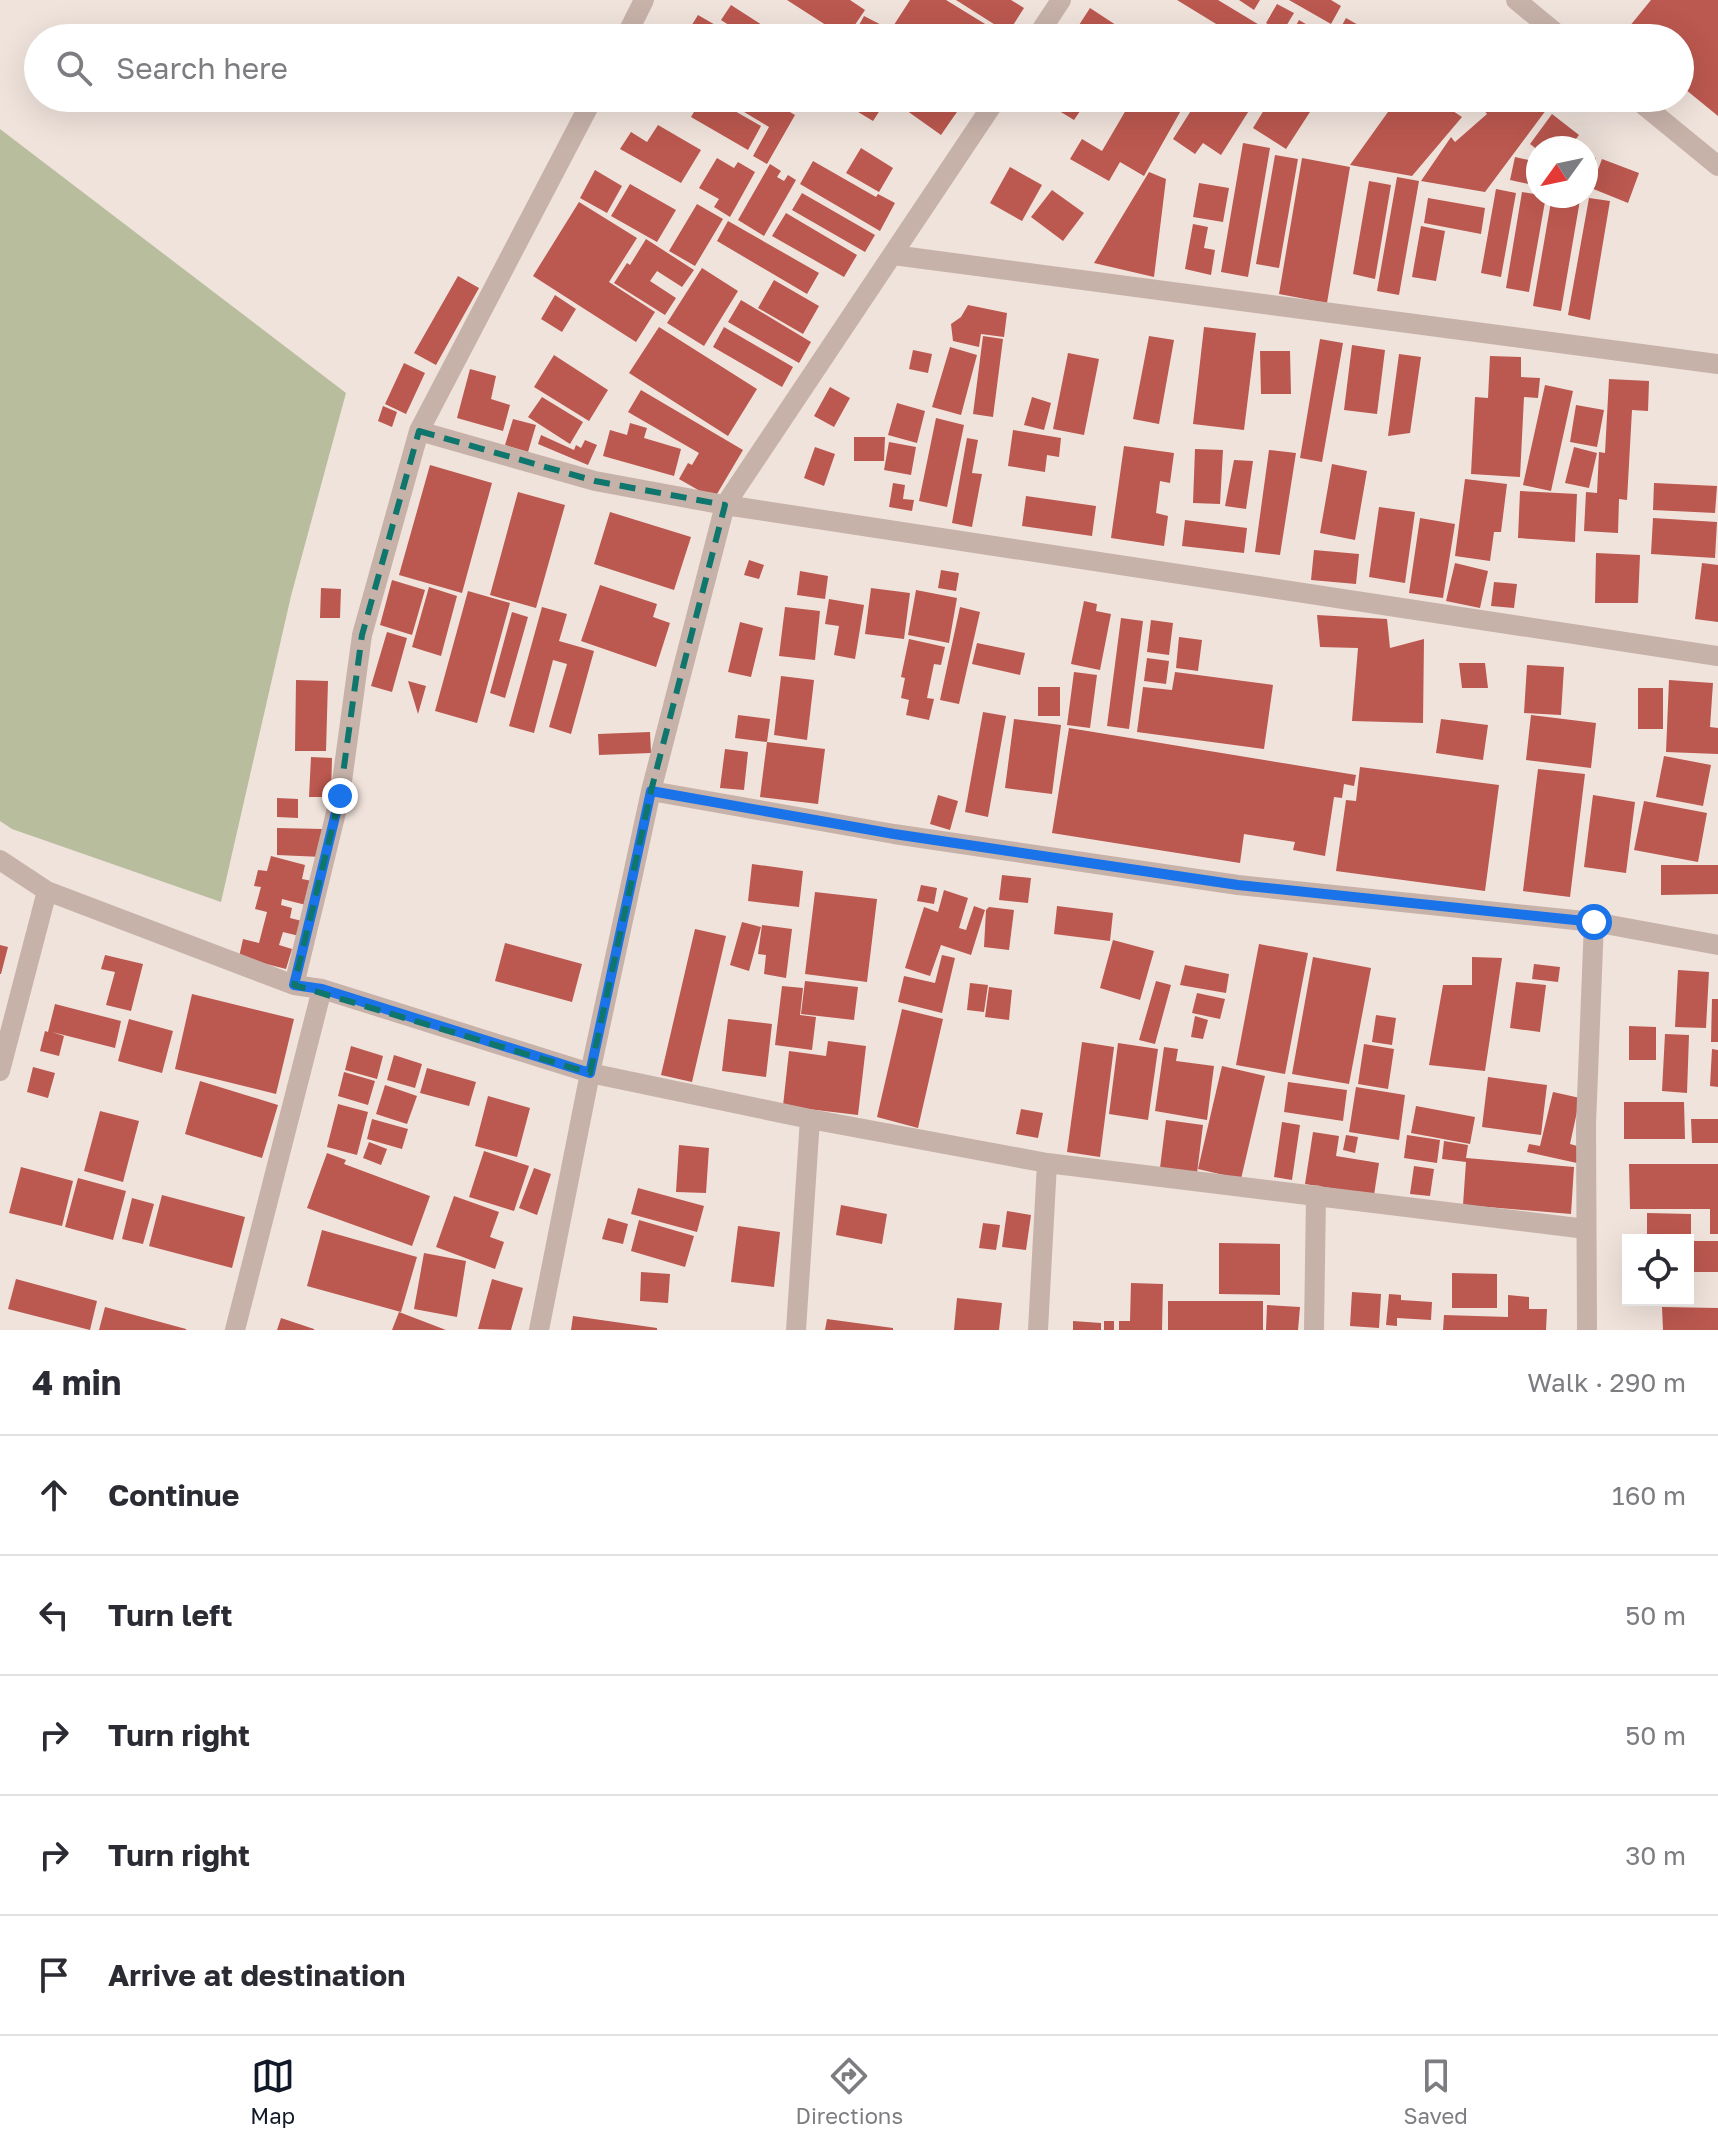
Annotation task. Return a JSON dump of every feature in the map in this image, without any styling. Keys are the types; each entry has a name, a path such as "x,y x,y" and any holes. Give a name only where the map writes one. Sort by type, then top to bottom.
{"street":[{"path":"632,24 644,0"},
{"path":"1045,24 1061,0"},
{"path":"1516,0 1545,24"},
{"path":"294,985 340,796 362,635 419,431 586,112"},
{"path":"539,1330 651,791 725,505 988,112"},
{"path":"1652,112 1718,166"},
{"path":"893,255 1718,364"},
{"path":"419,431 595,481 725,505 1718,656"},
{"path":"651,791 894,834 1238,885 1594,922 1718,945"},
{"path":"0,860 47,891 294,985 322,989 590,1073 810,1119 1047,1163 1586,1229"},
{"path":"0,1071 47,891"},
{"path":"1587,1330 1586,1124 1594,922"},
{"path":"235,1330 322,989"},
{"path":"796,1330 810,1119"},
{"path":"1038,1330 1047,1163"},
{"path":"1314,1330 1316,1195"}],"highlighted area":[{"path":"419,431 595,481 725,505 651,791 590,1073 294,985 340,796 362,635"}],"green space":[{"path":"0,129 346,393 291,596 221,902 12,829 0,821"}],"building":[{"path":"787,0 850,0 865,10 856,24 824,24"},
{"path":"910,0 946,0 985,24 895,24"},
{"path":"956,0 1011,0 1024,8 1014,24 994,24"},
{"path":"1177,0 1218,0 1258,24 1216,24"},
{"path":"1239,0 1260,0 1254,10"},
{"path":"1289,0 1331,0 1341,6 1331,24"},
{"path":"1651,0 1718,0 1718,116 1694,96 1694,24 1631,24"},
{"path":"1277,4 1294,13 1287,24 1266,23"},
{"path":"731,5 760,24 727,24 721,20"},
{"path":"1090,8 1114,24 1080,24"},
{"path":"698,15 714,24 692,24"},
{"path":"864,16 880,24 860,24"},
{"path":"1346,18 1356,24 1343,24"},
{"path":"694,112 736,112 761,126 748,150 691,117"},
{"path":"744,112 790,112 795,115 767,164 753,156 769,127"},
{"path":"858,112 879,112 873,121"},
{"path":"909,112 957,112 941,135"},
{"path":"1061,112 1079,112 1074,120"},
{"path":"1125,112 1180,112 1144,176 1120,162 1109,181 1070,159 1082,139 1102,151"},
{"path":"1190,112 1248,112 1221,155 1203,143 1195,154 1173,139"},
{"path":"1263,112 1310,112 1286,149 1253,128"},
{"path":"1388,112 1454,112 1462,117 1412,176 1350,165"},
{"path":"1485,112 1545,112 1485,192 1421,181 1451,137 1455,142 1487,114"},
{"path":"1552,114 1579,135 1578,136 1536,136"},
{"path":"658,125 701,150 681,183 620,149 631,132 647,142"},
{"path":"1243,143 1270,148 1248,277 1221,272"},
{"path":"861,148 893,168 879,192 846,173"},
{"path":"1275,155 1298,159 1279,268 1256,264"},
{"path":"1515,157 1526,159 1526,183 1510,180"},
{"path":"717,158 734,168 738,162 755,172 730,217 714,207 719,199 699,188"},
{"path":"1302,158 1350,167 1327,303 1279,294"},
{"path":"1602,159 1639,173 1628,203 1598,191 1598,170"},
{"path":"813,161 876,197 878,194 895,203 880,231 800,184"},
{"path":"770,164 781,171 777,177 784,181 788,175 796,180 764,236 738,220"},
{"path":"1010,167 1042,185 1022,221 990,203"},
{"path":"595,170 622,186 607,213 580,198"},
{"path":"1149,172 1166,179 1154,277 1094,263"},
{"path":"1397,177 1419,181 1399,295 1377,291"},
{"path":"1369,181 1391,185 1375,279 1353,274"},
{"path":"1199,183 1229,188 1223,222 1193,217"},
{"path":"630,184 676,210 657,242 611,216"},
{"path":"1496,189 1516,193 1501,277 1481,273"},
{"path":"1052,190 1084,213 1063,241 1031,217"},
{"path":"1522,192 1526,193 1526,208 1544,208 1529,292 1506,288"},
{"path":"802,193 875,235 865,252 792,210"},
{"path":"1428,198 1485,208 1481,234 1424,223"},
{"path":"1598,199 1610,201 1590,320 1568,315 1587,208 1598,208"},
{"path":"579,202 637,238 609,282 655,312 636,342 533,276"},
{"path":"697,204 723,219 695,266 669,251"},
{"path":"1550,208 1579,208 1561,311 1533,306"},
{"path":"786,213 857,255 844,277 772,236"},
{"path":"728,221 819,273 807,294 717,241"},
{"path":"1193,224 1208,227 1204,248 1215,250 1211,275 1185,269"},
{"path":"1421,226 1445,231 1436,281 1412,277"},
{"path":"646,239 694,270 682,287 657,271 650,281 676,298 665,315 614,283"},
{"path":"702,268 738,291 704,346 667,323"},
{"path":"458,276 479,288 436,365 414,353"},
{"path":"774,280 819,306 803,334 758,308"},
{"path":"555,295 576,309 562,332 541,319"},
{"path":"741,300 811,342 799,363 728,322"},
{"path":"968,305 1007,313 1004,337 981,334 979,347 953,341 951,324 961,317"},
{"path":"659,327 757,389 728,436 629,373"},
{"path":"724,327 793,367 782,387 713,347"},
{"path":"1204,327 1256,333 1244,430 1193,424"},
{"path":"983,336 1003,339 993,417 973,414"},
{"path":"1149,336 1174,340 1159,424 1133,419"},
{"path":"1320,339 1343,343 1322,462 1300,458"},
{"path":"1352,345 1385,350 1377,414 1344,410"},
{"path":"950,347 977,355 961,415 932,407"},
{"path":"913,350 932,354 928,373 909,369"},
{"path":"1260,351 1290,351 1291,394 1261,394"},
{"path":"1068,353 1099,359 1084,435 1053,429"},
{"path":"1399,354 1421,357 1410,433 1388,436"},
{"path":"554,355 608,390 589,421 534,387"},
{"path":"1490,356 1521,357 1521,377 1540,378 1538,398 1524,397 1520,477 1471,474 1475,397 1488,398"},
{"path":"404,363 425,373 406,414 385,404"},
{"path":"470,369 496,376 491,399 510,405 503,431 457,418"},
{"path":"1609,379 1649,381 1648,411 1632,410 1627,500 1619,499 1618,533 1584,531 1586,492 1597,493 1599,452 1605,453"},
{"path":"1545,385 1573,391 1551,491 1523,485"},
{"path":"830,387 850,398 834,427 814,416"},
{"path":"641,390 743,450 714,499 679,479 688,463 692,465 699,453 628,412"},
{"path":"542,397 583,422 570,444 528,417"},
{"path":"1032,397 1051,403 1044,430 1024,425"},
{"path":"897,403 925,411 917,443 888,435"},
{"path":"1576,405 1604,410 1597,447 1570,442"},
{"path":"383,406 397,412 392,427 378,421"},
{"path":"936,418 964,425 947,507 919,501"},
{"path":"513,419 536,425 528,452 505,445"},
{"path":"630,423 647,428 644,438 681,449 674,476 603,456 610,430 627,435"},
{"path":"1013,430 1061,438 1059,457 1047,455 1045,472 1008,466"},
{"path":"541,435 574,450 576,445 581,448 585,440 597,445 588,465 538,444"},
{"path":"854,437 885,437 884,461 854,461"},
{"path":"967,438 978,440 972,473 982,474 972,527 952,523"},
{"path":"889,442 916,447 911,475 884,470"},
{"path":"1124,446 1174,453 1170,483 1160,481 1156,513 1168,516 1164,546 1111,538"},
{"path":"815,447 835,454 824,486 804,478"},
{"path":"1574,447 1597,453 1589,488 1565,483"},
{"path":"1195,449 1223,450 1220,504 1193,503"},
{"path":"1269,450 1296,453 1280,555 1255,552"},
{"path":"1234,460 1253,461 1246,509 1225,506"},
{"path":"1332,464 1367,471 1355,540 1320,533"},
{"path":"430,465 492,483 462,593 399,575"},
{"path":"1465,479 1507,484 1501,532 1494,532 1490,561 1455,556"},
{"path":"893,483 905,485 903,499 914,500 912,511 889,507"},
{"path":"1654,483 1717,486 1715,513 1653,510"},
{"path":"1520,491 1577,494 1575,542 1518,538"},
{"path":"518,492 565,505 536,608 490,595"},
{"path":"1026,496 1096,506 1092,536 1022,526"},
{"path":"1379,507 1415,512 1405,583 1369,577"},
{"path":"610,512 691,537 674,590 594,564"},
{"path":"1420,518 1455,524 1443,598 1409,593"},
{"path":"1653,518 1717,522 1715,558 1651,554"},
{"path":"1185,520 1247,528 1244,553 1182,546"},
{"path":"1314,550 1359,554 1356,584 1311,580"},
{"path":"1596,553 1640,555 1638,603 1595,603"},
{"path":"749,560 764,565 759,579 744,575"},
{"path":"1455,563 1488,571 1480,608 1446,601"},
{"path":"1702,563 1718,565 1718,622 1695,619"},
{"path":"941,570 959,573 956,591 938,588"},
{"path":"800,571 828,576 825,599 797,595"},
{"path":"392,580 425,590 412,635 380,625"},
{"path":"1494,582 1517,584 1514,608 1491,606"},
{"path":"600,585 657,604 653,617 670,623 656,667 581,641"},
{"path":"429,587 457,596 441,656 412,647"},
{"path":"321,588 341,589 340,618 320,618"},
{"path":"871,588 910,593 904,639 865,634"},
{"path":"916,590 957,598 949,643 908,635"},
{"path":"468,591 510,603 477,723 435,711"},
{"path":"829,599 864,605 855,659 834,655 839,626 825,624"},
{"path":"1084,601 1097,604 1096,611 1111,614 1100,670 1071,664"},
{"path":"542,607 567,614 559,641 594,651 571,734 549,727 567,664 553,660 534,733 509,726"},
{"path":"785,607 820,611 815,660 779,656"},
{"path":"960,607 980,612 959,704 940,700"},
{"path":"512,612 528,617 505,698 490,693"},
{"path":"1317,615 1387,619 1390,648 1424,639 1423,723 1352,721 1358,648 1320,647"},
{"path":"1121,618 1143,621 1129,729 1107,726"},
{"path":"1151,620 1173,623 1169,655 1147,652"},
{"path":"740,622 763,628 751,677 728,672"},
{"path":"387,632 407,638 392,692 371,686"},
{"path":"1179,637 1202,640 1198,671 1176,668"},
{"path":"909,639 945,647 941,665 934,664 927,698 934,699 929,720 906,715 909,700 901,698 905,678 901,677"},
{"path":"977,643 1025,653 1020,675 972,664"},
{"path":"1147,658 1169,661 1166,684 1144,681"},
{"path":"1459,663 1485,663 1488,688 1462,688"},
{"path":"1527,665 1564,667 1561,715 1524,713"},
{"path":"1074,672 1097,675 1090,728 1067,725"},
{"path":"1175,672 1273,685 1264,749 1137,732 1143,687 1172,690"},
{"path":"781,676 814,680 807,740 774,735"},
{"path":"296,680 328,681 326,751 295,751"},
{"path":"1669,680 1713,683 1710,727 1718,728 1718,754 1666,752"},
{"path":"408,681 426,686 418,714"},
{"path":"1038,687 1060,687 1060,716 1038,716"},
{"path":"1638,688 1663,688 1663,729 1638,729"},
{"path":"983,712 1006,716 988,817 965,812"},
{"path":"738,715 770,719 767,742 735,738"},
{"path":"1531,715 1596,723 1591,768 1526,760"},
{"path":"1014,719 1061,725 1052,794 1005,788"},
{"path":"1441,719 1488,725 1483,760 1436,753"},
{"path":"1069,728 1356,775 1354,786 1344,784 1342,798 1334,797 1325,856 1293,850 1295,842 1244,834 1240,863 1052,833"},
{"path":"650,732 651,753 599,755 598,734"},
{"path":"767,742 825,749 818,804 760,797"},
{"path":"725,749 748,752 744,790 720,788"},
{"path":"1664,756 1711,765 1703,806 1656,797"},
{"path":"311,757 332,758 331,797 309,797"},
{"path":"1360,767 1499,785 1485,891 1336,871 1346,800 1356,801"},
{"path":"1538,769 1585,774 1570,897 1523,891"},
{"path":"938,795 958,801 950,830 930,824"},
{"path":"1593,795 1635,802 1626,873 1584,867"},
{"path":"277,798 298,799 298,818 277,817"},
{"path":"1644,801 1707,813 1698,862 1634,850"},
{"path":"277,828 323,829 322,857 277,855"},
{"path":"271,856 305,865 302,879 312,881 306,905 282,899 281,905 292,908 290,918 306,922 303,937 283,932 279,945 292,949 286,969 239,957 243,939 259,943 267,912 255,909 261,887 254,886 258,870 267,871"},
{"path":"752,864 803,871 799,907 748,901"},
{"path":"1661,865 1718,865 1718,894 1661,895"},
{"path":"1002,875 1031,878 1028,903 999,900"},
{"path":"921,885 937,888 934,904 917,901"},
{"path":"944,890 968,898 959,928 966,930 974,906 985,910 971,955 941,945 930,976 905,968 924,907 938,912"},
{"path":"815,892 877,899 867,982 805,974"},
{"path":"1057,906 1113,913 1110,941 1054,934"},
{"path":"989,907 1014,910 1009,950 984,947 986,910"},
{"path":"742,922 761,927 749,971 730,965"},
{"path":"762,925 792,929 786,978 764,974 766,955 758,954"},
{"path":"695,929 726,936 692,1082 661,1075"},
{"path":"1113,940 1154,951 1140,1000 1100,988"},
{"path":"505,943 582,964 572,1002 495,981"},
{"path":"1259,944 1308,953 1285,1074 1236,1065"},
{"path":"0,945 8,947 1,974 0,974"},
{"path":"105,955 143,964 131,1011 106,1005 115,972 101,969"},
{"path":"942,955 955,958 942,1013 898,1002 904,976 935,983"},
{"path":"1313,957 1371,968 1349,1084 1292,1074"},
{"path":"1472,957 1502,958 1485,1071 1429,1065 1443,985 1472,985"},
{"path":"1534,964 1560,967 1558,982 1532,979"},
{"path":"1185,965 1229,974 1226,993 1180,985"},
{"path":"1678,970 1709,972 1706,1028 1675,1027"},
{"path":"805,981 858,987 854,1020 801,1014"},
{"path":"1156,981 1171,985 1155,1044 1139,1040"},
{"path":"1516,982 1546,985 1540,1032 1510,1028"},
{"path":"970,983 988,985 984,1012 967,1010"},
{"path":"782,986 803,988 800,1015 816,1017 812,1050 775,1045"},
{"path":"989,987 1012,990 1009,1020 985,1017"},
{"path":"1197,993 1225,999 1220,1019 1192,1013"},
{"path":"192,994 294,1019 276,1094 175,1069"},
{"path":"1712,999 1718,999 1718,1042 1711,1042"},
{"path":"55,1004 121,1021 115,1048 52,1032 64,1036 59,1056 40,1051"},
{"path":"902,1009 943,1019 918,1128 877,1117"},
{"path":"1376,1015 1396,1018 1392,1045 1372,1042"},
{"path":"1195,1016 1208,1020 1203,1039 1191,1037"},
{"path":"129,1019 173,1031 162,1073 118,1061"},
{"path":"728,1019 772,1024 766,1077 722,1071"},
{"path":"1629,1026 1656,1027 1656,1060 1629,1060"},
{"path":"1665,1034 1689,1035 1687,1093 1662,1091"},
{"path":"828,1041 866,1046 858,1115 783,1106 789,1051 826,1056"},
{"path":"1082,1042 1114,1047 1100,1157 1067,1152"},
{"path":"1118,1043 1158,1049 1148,1120 1109,1114"},
{"path":"1364,1044 1394,1049 1388,1089 1358,1084"},
{"path":"351,1046 383,1056 377,1079 345,1070"},
{"path":"1164,1047 1178,1049 1176,1061 1214,1066 1207,1120 1155,1111"},
{"path":"1712,1049 1718,1050 1718,1087 1710,1086"},
{"path":"394,1055 422,1064 415,1088 387,1080"},
{"path":"1222,1066 1265,1076 1241,1179 1198,1169"},
{"path":"33,1067 55,1073 48,1098 27,1092"},
{"path":"427,1068 476,1082 469,1106 420,1093"},
{"path":"344,1072 375,1081 368,1105 338,1096"},
{"path":"1488,1077 1547,1085 1541,1135 1482,1127"},
{"path":"200,1081 278,1105 262,1158 185,1134"},
{"path":"1288,1082 1347,1090 1343,1121 1284,1112"},
{"path":"385,1085 417,1096 407,1124 376,1114"},
{"path":"1356,1087 1405,1095 1399,1140 1349,1132"},
{"path":"1553,1092 1580,1098 1570,1144 1581,1147 1577,1163 1527,1152 1529,1144 1540,1146"},
{"path":"488,1096 530,1108 517,1157 475,1146"},
{"path":"1624,1102 1684,1102 1685,1139 1624,1139"},
{"path":"338,1104 368,1112 357,1155 327,1147"},
{"path":"1416,1106 1475,1117 1470,1144 1411,1133"},
{"path":"1021,1109 1043,1113 1038,1138 1016,1134"},
{"path":"100,1111 139,1121 123,1182 84,1171"},
{"path":"372,1119 408,1129 402,1149 367,1139"},
{"path":"1691,1119 1718,1119 1718,1143 1692,1143"},
{"path":"1166,1120 1203,1125 1197,1173 1160,1168"},
{"path":"1282,1122 1300,1125 1292,1180 1274,1177"},
{"path":"1313,1132 1339,1136 1336,1156 1379,1163 1374,1195 1305,1184"},
{"path":"1346,1135 1358,1137 1355,1153 1343,1150"},
{"path":"1407,1135 1440,1140 1437,1163 1404,1158"},
{"path":"1444,1141 1468,1145 1466,1158 1574,1167 1571,1214 1463,1205 1466,1162 1442,1159"},
{"path":"369,1142 387,1149 381,1165 363,1158"},
{"path":"679,1145 709,1148 706,1193 676,1192"},
{"path":"484,1151 529,1166 514,1211 469,1197"},
{"path":"327,1153 346,1160 344,1164 430,1196 412,1246 307,1208"},
{"path":"1629,1164 1718,1164 1718,1234 1710,1234 1710,1209 1630,1209"},
{"path":"1414,1166 1434,1169 1430,1196 1410,1194"},
{"path":"21,1167 73,1181 62,1226 9,1213"},
{"path":"534,1168 551,1174 537,1215 519,1208"},
{"path":"78,1178 126,1191 113,1240 65,1227"},
{"path":"638,1188 704,1206 697,1232 631,1214"},
{"path":"162,1195 245,1217 232,1268 149,1246"},
{"path":"454,1196 499,1212 490,1237 504,1242 495,1269 436,1247"},
{"path":"132,1198 154,1204 143,1244 122,1239"},
{"path":"841,1205 887,1214 882,1244 836,1235"},
{"path":"1007,1211 1031,1215 1026,1250 1002,1247"},
{"path":"1647,1213 1691,1214 1691,1234 1647,1234"},
{"path":"608,1218 628,1224 623,1244 602,1239"},
{"path":"639,1220 694,1236 685,1267 631,1251"},
{"path":"983,1223 1000,1225 996,1250 979,1248"},
{"path":"738,1226 780,1232 774,1287 731,1282"},
{"path":"322,1230 417,1257 401,1312 307,1286"},
{"path":"1694,1241 1718,1241 1718,1272 1694,1272"},
{"path":"1219,1243 1280,1244 1280,1295 1219,1294"},
{"path":"424,1253 466,1261 457,1317 414,1309"},
{"path":"641,1272 670,1274 668,1303 640,1301"},
{"path":"1452,1273 1497,1274 1497,1308 1452,1308"},
{"path":"16,1279 97,1301 90,1330 8,1309"},
{"path":"492,1279 523,1288 511,1330 478,1329"},
{"path":"1131,1283 1163,1284 1162,1330 1119,1330 1119,1321 1130,1321"},
{"path":"1352,1292 1381,1294 1379,1328 1350,1326"},
{"path":"1389,1294 1401,1295 1401,1300 1432,1302 1431,1320 1397,1318 1397,1326 1386,1325"},
{"path":"1508,1295 1529,1297 1529,1309 1547,1309 1546,1330 1443,1330 1444,1315 1508,1317"},
{"path":"957,1298 1002,1303 999,1330 954,1330"},
{"path":"1168,1301 1263,1301 1263,1330 1168,1330"},
{"path":"1267,1305 1300,1307 1298,1330 1266,1330"},
{"path":"105,1307 186,1329 186,1330 99,1330"},
{"path":"1662,1307 1718,1308 1718,1330 1663,1330"},
{"path":"399,1312 446,1330 392,1330"},
{"path":"573,1316 657,1328 657,1330 571,1330"},
{"path":"281,1318 314,1329 314,1330 277,1330"},
{"path":"827,1319 893,1328 893,1330 825,1330"},
{"path":"1073,1321 1101,1323 1101,1330 1073,1330"},
{"path":"1104,1321 1114,1321 1114,1330 1104,1330"}],"route":[{"path":"340,796 294,985 322,989 590,1073 651,791 894,834 1238,885 1594,922"}]}
